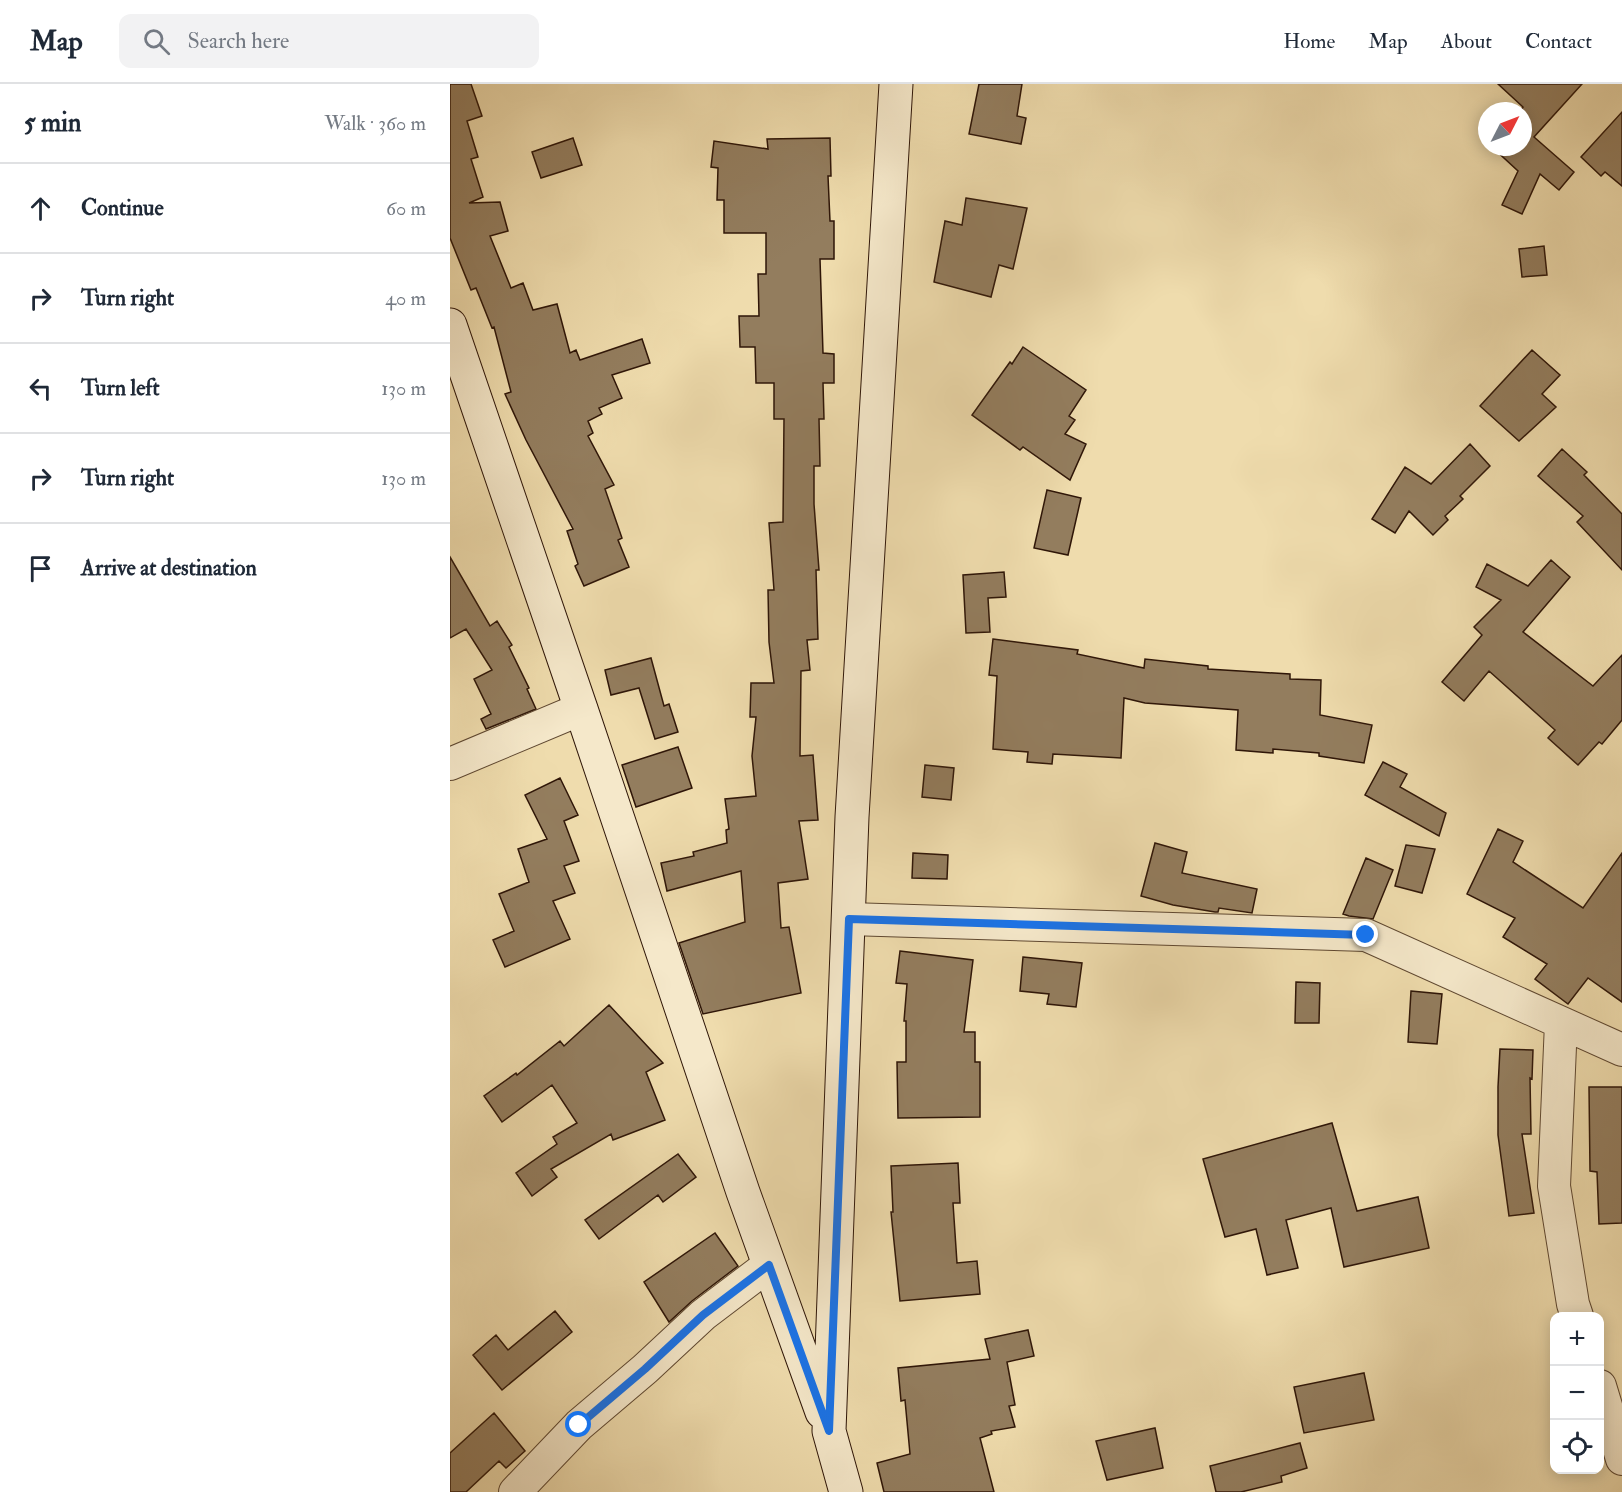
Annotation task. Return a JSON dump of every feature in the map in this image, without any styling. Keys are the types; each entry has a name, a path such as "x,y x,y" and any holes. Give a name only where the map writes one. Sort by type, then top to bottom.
{"main road":[{"path":"829,1431 853,805 896,84"},
{"path":"450,325 769,1265 829,1431 846,1492"}],"street":[{"path":"450,764 582,710"},
{"path":"849,919 1366,935 1622,1050"},
{"path":"1562,1023 1554,1186 1575,1312"},
{"path":"514,1492 579,1425 645,1369 703,1315 769,1265"},
{"path":"1604,1402 1622,1459"}],"building":[{"path":"450,84 471,84 482,116 467,121 478,157 471,159 483,197 469,203 500,202 508,231 490,236 511,288 523,283 533,310 557,304 570,353 576,350 580,360 642,339 650,363 612,375 622,398 599,408 602,414 588,421 593,433 588,436 614,485 605,489 622,538 618,540 629,567 584,586 575,566 578,564 567,531 573,529 526,440 505,394 511,392 494,327 492,328 476,288 471,290 450,238"},
{"path":"979,84 1022,84 1017,116 1026,118 1021,144 969,134"},
{"path":"1498,84 1582,84 1534,137 1574,172 1559,190 1540,174 1522,214 1502,205 1518,171 1502,156 1532,156 1532,102 1518,102"},
{"path":"1622,112 1622,186 1605,172 1601,176 1581,157"},
{"path":"573,138 582,165 541,178 532,152"},
{"path":"830,138 831,176 828,176 830,221 834,221 834,259 820,259 823,353 834,354 834,383 823,383 824,419 819,419 820,466 814,466 814,504 819,570 816,570 818,639 807,640 810,670 801,671 800,756 813,755 818,820 799,821 808,879 778,883 781,928 789,927 801,993 703,1014 679,943 745,922 741,871 667,891 661,863 694,856 693,852 727,843 726,830 729,829 725,799 756,796 752,756 756,717 750,717 751,683 774,683 769,642 768,590 774,590 769,523 783,522 784,419 774,419 774,383 756,383 755,347 740,347 739,316 759,316 758,274 766,274 766,233 724,233 724,200 717,200 718,168 711,167 714,141 768,149 767,139"},
{"path":"966,198 1027,208 1013,269 999,265 991,297 934,282 945,221 962,225"},
{"path":"1544,246 1547,275 1522,277 1519,249"},
{"path":"1023,347 1086,390 1069,416 1075,420 1065,434 1086,444 1070,480 1023,447 1020,450 972,415"},
{"path":"1532,350 1560,375 1542,394 1556,407 1519,441 1480,406"},
{"path":"1470,444 1490,466 1460,496 1463,499 1445,516 1448,520 1433,535 1409,511 1395,533 1372,519 1405,467 1431,484"},
{"path":"1562,449 1587,472 1584,475 1622,514 1622,570 1577,522 1583,516 1538,476"},
{"path":"1047,490 1081,498 1068,555 1034,548"},
{"path":"450,557 490,626 497,621 512,645 509,647 529,688 527,689 536,709 486,729 481,719 491,714 474,679 492,670 466,629 450,638"},
{"path":"1551,560 1570,577 1523,632 1593,686 1622,655 1622,720 1602,744 1599,742 1578,765 1548,738 1555,730 1489,671 1464,701 1442,682 1482,635 1474,627 1501,600 1476,587 1487,564 1528,586"},
{"path":"1004,572 1006,597 988,598 990,632 966,633 963,575"},
{"path":"993,639 1078,650 1077,654 1144,668 1145,659 1208,666 1208,669 1290,674 1290,679 1321,680 1320,715 1372,725 1364,763 1319,756 1319,753 1273,749 1273,753 1236,750 1238,710 1145,703 1124,698 1121,758 1053,754 1052,764 1027,762 1028,752 993,749 997,676 989,675"},
{"path":"651,658 664,706 669,704 678,732 655,739 639,688 611,695 605,670"},
{"path":"678,747 692,788 636,807 622,765"},
{"path":"1383,762 1407,774 1400,787 1446,813 1439,836 1365,795"},
{"path":"925,765 954,768 951,800 922,797"},
{"path":"560,778 578,815 564,821 579,861 564,866 575,893 553,901 570,939 505,967 493,940 514,931 499,894 529,882 518,849 547,839 525,795"},
{"path":"1498,829 1523,841 1513,862 1583,908 1622,853 1622,1002 1588,978 1568,1004 1535,979 1547,964 1503,937 1515,918 1467,894"},
{"path":"1155,843 1187,852 1182,873 1257,889 1252,913 1219,908 1218,912 1215,912 1173,905 1141,896"},
{"path":"1406,845 1435,849 1422,893 1395,886"},
{"path":"913,853 948,855 947,879 912,878"},
{"path":"1366,858 1393,870 1373,919 1343,914"},
{"path":"900,951 973,960 964,1032 975,1032 975,1062 980,1062 980,1117 898,1118 897,1062 906,1062 906,1021 904,1021 907,984 896,983"},
{"path":"1023,957 1082,963 1076,1007 1047,1004 1049,994 1020,991"},
{"path":"1296,982 1320,983 1319,1023 1295,1023"},
{"path":"1411,991 1442,994 1437,1044 1408,1042"},
{"path":"609,1005 663,1063 646,1072 665,1120 613,1140 611,1134 551,1169 557,1177 532,1196 516,1173 557,1144 553,1137 577,1123 552,1085 502,1122 484,1096 516,1073 517,1075 560,1041 564,1046"},
{"path":"1500,1049 1533,1050 1532,1079 1530,1078 1531,1134 1522,1134 1534,1213 1509,1216 1498,1135"},
{"path":"1589,1087 1622,1087 1622,1223 1599,1224 1597,1172 1590,1171"},
{"path":"1332,1123 1357,1211 1418,1197 1429,1248 1344,1267 1331,1208 1286,1220 1298,1268 1267,1275 1256,1229 1225,1237 1203,1159"},
{"path":"678,1154 696,1177 663,1202 658,1195 599,1239 585,1220"},
{"path":"958,1163 960,1203 953,1203 957,1263 977,1261 980,1294 900,1301 891,1212 893,1212 891,1166"},
{"path":"715,1233 738,1266 692,1301 669,1322 644,1282"},
{"path":"555,1311 572,1332 502,1390 473,1355 496,1335 508,1350"},
{"path":"1028,1330 1034,1356 1007,1362 1015,1405 1009,1406 1015,1427 991,1431 992,1434 980,1438 994,1492 884,1492 877,1463 910,1454 905,1400 901,1401 898,1368 990,1359 985,1339"},
{"path":"1364,1373 1374,1420 1304,1433 1294,1387"},
{"path":"494,1413 525,1451 506,1468 499,1461 466,1492 450,1492 450,1453"},
{"path":"1155,1428 1163,1468 1107,1480 1096,1441"},
{"path":"1300,1443 1307,1468 1281,1476 1282,1482 1241,1492 1216,1492 1210,1466"}],"route":[{"path":"579,1425 645,1369 703,1315 769,1265 829,1431 849,919 1366,935"}]}
